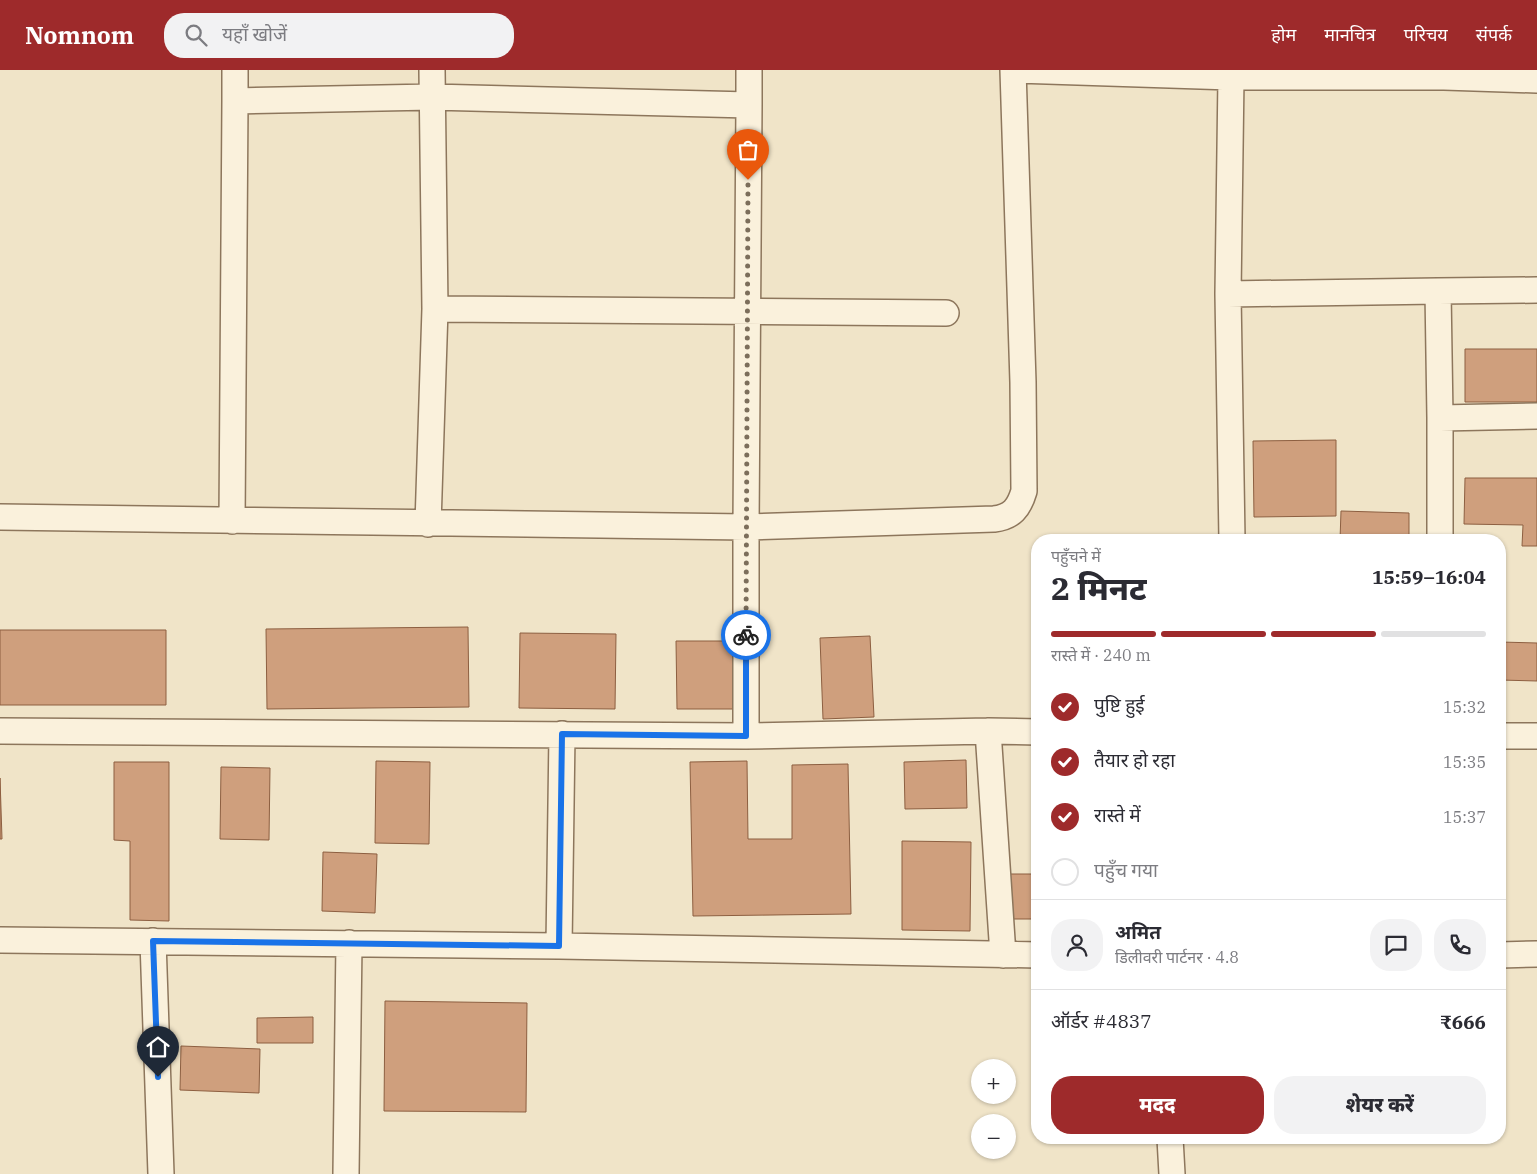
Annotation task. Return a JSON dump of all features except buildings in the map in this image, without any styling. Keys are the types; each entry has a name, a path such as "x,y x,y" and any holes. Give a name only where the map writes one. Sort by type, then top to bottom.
{"street":[{"path":"232,521 235,70"},
{"path":"428,524 435,309 432,70"},
{"path":"746,736 749,70"},
{"path":"0,517 746,527 1006,518 1021,501 1024,491 1023,382 1013,70 1231,77 1444,77 1537,80"},
{"path":"1231,77 1228,294 1232,534"},
{"path":"235,101 432,97 749,105"},
{"path":"1228,294 1537,290"},
{"path":"1438,291 1440,534"},
{"path":"435,309 747,313 946,313"},
{"path":"1440,418 1537,416"},
{"path":"0,730 746,736 1031,732"},
{"path":"988,731 1003,955"},
{"path":"559,946 562,734"},
{"path":"1506,736 1537,736"},
{"path":"0,940 559,946 1031,956"},
{"path":"153,941 161,1174"},
{"path":"346,1174 349,943"},
{"path":"1506,954 1537,954"},
{"path":"1170,1144 1172,1174"}],"way so far":[{"path":"746,635 748,180"}],"route":[{"path":"158,1077 153,941 559,946 562,734 746,736 746,635"}]}
